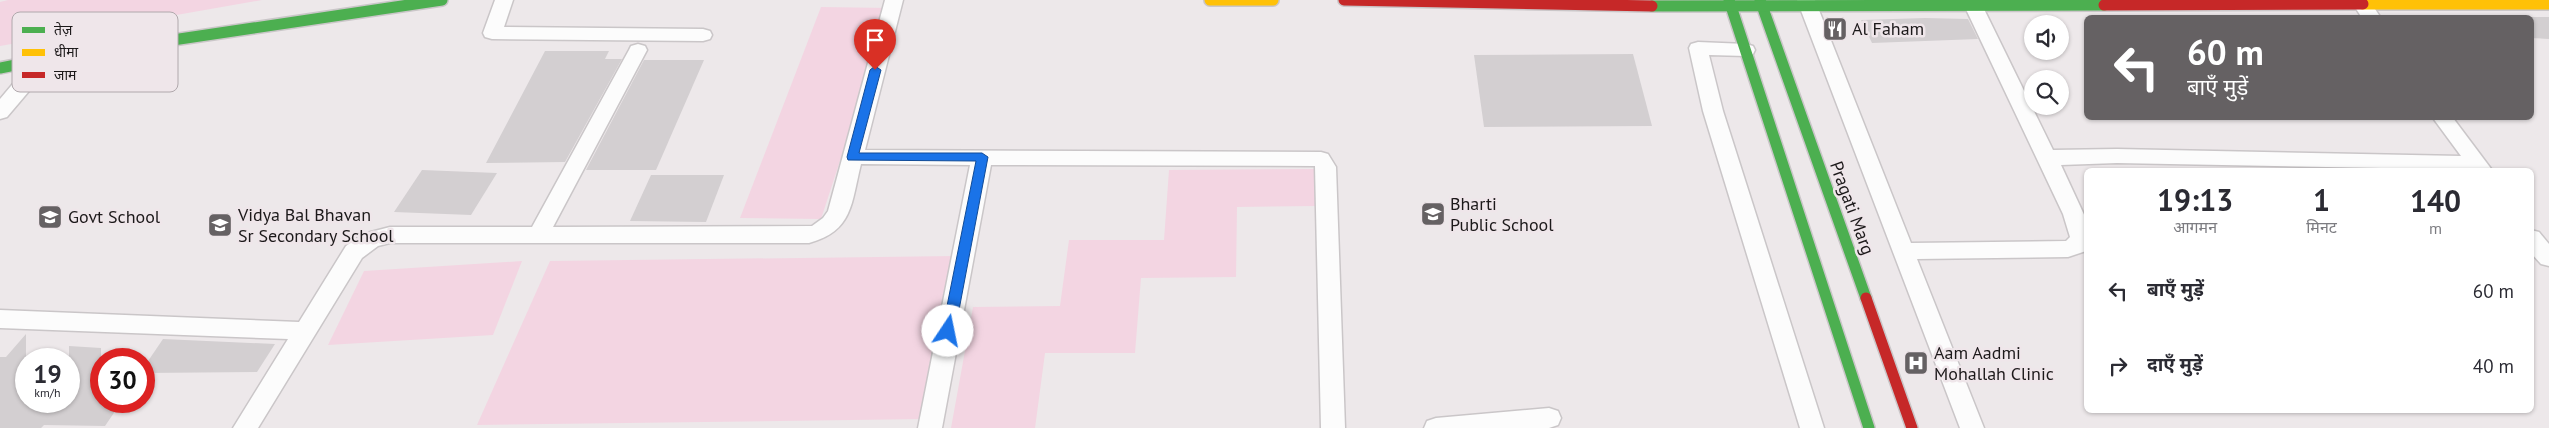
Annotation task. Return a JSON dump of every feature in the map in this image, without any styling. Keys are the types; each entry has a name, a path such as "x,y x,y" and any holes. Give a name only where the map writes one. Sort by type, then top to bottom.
{"street":[{"path":"178,34 442,0"},
{"path":"504,0 492,33 703,35"},
{"path":"244,428 307,331 354,252 370,240 390,236 815,233 833,224 839,211 894,0"},
{"path":"1210,0 1273,0"},
{"path":"1344,0 1588,6 1807,2 2367,11 2453,2 2549,4"},
{"name":"Pragati Marg","path":"1761,2 1912,428"},
{"path":"1807,2 1972,428"},
{"path":"1731,3 1869,428"},
{"path":"1904,251 2048,251 2068,249 2078,244 2081,237 2080,228 1972,5"},
{"path":"1746,50 1698,48 1713,111 1812,428"},
{"path":"538,235 638,50"},
{"path":"0,68 12,63"},
{"path":"0,112 14,92"},
{"path":"2444,120 2479,167"},
{"path":"2047,158 2118,156 2479,167"},
{"path":"852,157 1322,159 1326,167 1333,428"},
{"path":"930,428 982,157"},
{"path":"2534,241 2549,258"},
{"path":"0,319 307,331"},
{"path":"1436,428 1549,418"}],"shaded area":[{"path":"8,0 262,0 178,15 178,12 12,12 12,44 0,46 0,2"},
{"path":"821,7 890,8 821,219 740,218"},
{"path":"1315,169 1316,206 1237,207 1236,277 1141,278 1135,353 1045,353 1035,428 951,428 973,307 1060,306 1069,240 1164,240 1169,170"},
{"path":"955,256 924,419 477,425 550,261"},
{"path":"522,261 493,335 328,345 364,271"}],"building":[{"path":"2534,17 2549,17 2549,39 2534,38"},
{"path":"1968,19 1978,39 1872,43 1861,20"},
{"path":"545,51 609,51 605,59 622,59 565,162 486,163"},
{"path":"1633,54 1652,126 1484,127 1474,55"},
{"path":"644,60 704,60 656,170 586,170"},
{"path":"422,170 497,173 471,215 394,212"},
{"path":"651,175 724,175 706,222 630,221"},
{"path":"26,334 26,348 15,348 15,413 80,413 80,348 69,348 69,346 101,348 90,348 90,413 114,413 105,426 44,425 41,428 0,428 0,357 6,357"},
{"path":"163,339 275,344 257,372 155,373 155,351"}],"traffic: fast":[{"path":"178,39 442,0"},
{"path":"1729,0 1869,428"},
{"path":"1760,0 1866,298"},
{"path":"1652,6 2104,5"},
{"path":"0,68 12,66"}],"traffic: slow":[{"path":"1210,0 1273,0"},
{"path":"2363,4 2549,4"}],"traffic: jam":[{"path":"1344,0 1652,6"},
{"path":"2104,5 2363,4"},
{"path":"1866,298 1912,428"}],"place":[{"name":"Al Faham","path":"1835,29"},
{"name":"Bharti Public School","path":"1433,214"},
{"name":"Govt School","path":"50,217"},
{"name":"Vidya Bal Bhavan Sr Secondary School","path":"220,225"},
{"name":"Aam Aadmi Mohallah Clinic","path":"1916,363"}],"route":[{"path":"875,70 852,157 982,157 948,331"}]}
